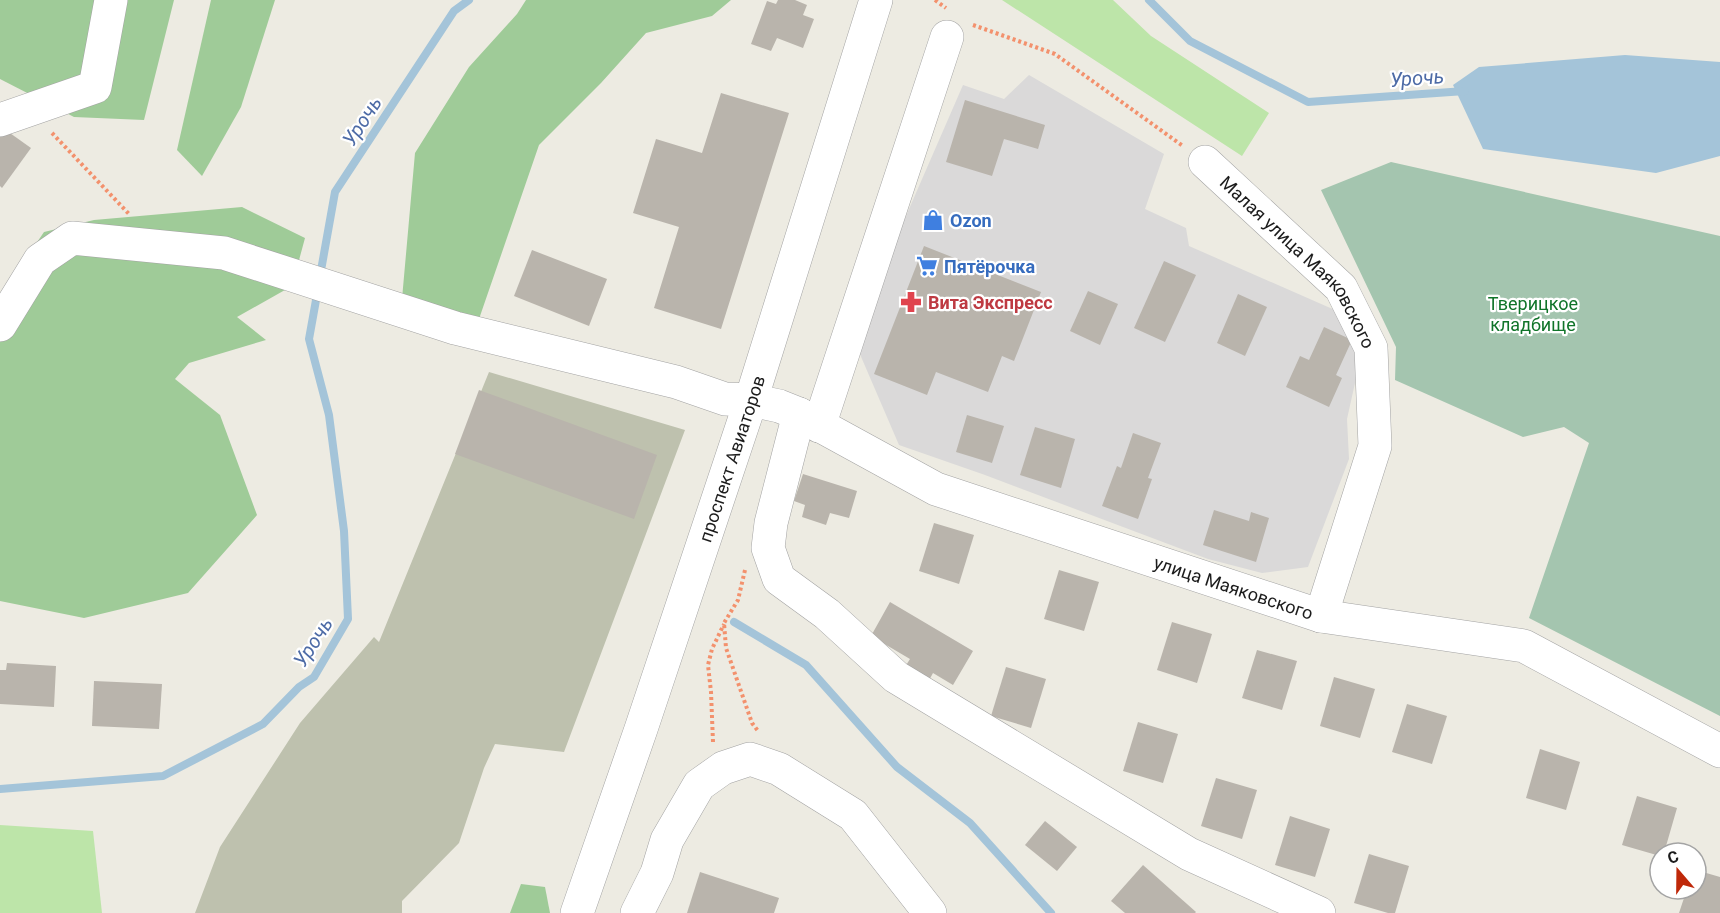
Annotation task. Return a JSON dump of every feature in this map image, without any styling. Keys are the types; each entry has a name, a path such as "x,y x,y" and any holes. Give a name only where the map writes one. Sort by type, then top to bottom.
{"street":[{"path":"0,120 95,87 111,0"},
{"name":"проспект Авиаторов","path":"577,913 751,400 876,0"},
{"path":"957,25 771,523 768,548 779,579 827,614 896,677 1189,854 1319,913"},
{"name":"Малая улица Маяковского","path":"1205,162 1341,288 1371,348 1375,446 1322,616"},
{"name":"улица Маяковского","path":"0,325 40,260 72,238 224,253 455,328 676,382 725,399 751,400 778,406 809,420 936,489 1322,616 1524,646 1720,751"},
{"path":"637,913 657,873 667,840 699,785 723,768 750,759 779,769 853,815 924,904"}],"path":[{"path":"935,0 957,25 1055,54 1205,162"},
{"path":"31,110 160,247"},
{"path":"712,744 708,665 712,650 724,623 738,600 743,572 769,538"},
{"path":"724,623 726,648 752,723 763,738"}],"shaded area":[{"path":"1029,75 1164,154 1145,209 1186,228 1189,246 1353,318 1357,374 1347,419 1349,459 1308,567 1262,573 1208,559 899,445 856,345 889,255 963,85 1004,99"},
{"path":"489,372 685,430 564,752 495,744 484,768 459,843 402,901 402,913 195,913 220,847 300,723 374,637 379,642"}],"green space":[{"path":"0,0 174,0 144,120 74,117 0,79"},
{"path":"211,0 275,0 241,107 202,176 177,150"},
{"path":"526,0 731,0 712,16 646,33 601,83 539,145 479,319 402,299 415,153 469,67 517,14"},
{"path":"1002,0 1113,0 1151,36 1269,113 1242,156"},
{"name":"Тверицкое кладбище","path":"1391,162 1720,236 1720,716 1529,618 1589,443 1564,427 1523,437 1395,380 1396,347 1321,190"},
{"path":"242,207 305,238 292,286 237,317 266,340 189,363 175,379 220,415 257,515 188,593 84,618 0,601 0,297 44,232 94,220"},
{"path":"0,825 93,831 102,913 0,913"},
{"path":"521,884 545,887 550,913 510,913"}],"water":[{"path":"1625,55 1720,62 1720,156 1656,173 1483,149 1453,85 1479,67"}],"building":[{"path":"778,0 795,0 807,5 803,15 814,19 803,48 777,38 771,51 751,44 767,1 776,4"},
{"path":"721,93 789,113 721,329 654,308 679,227 633,213 656,139 702,153"},
{"path":"965,100 1045,125 1038,149 1004,139 992,176 946,162"},
{"path":"0,126 31,148 2,188 0,186"},
{"path":"924,246 1041,292 1014,361 1002,356 988,392 936,372 927,395 874,374"},
{"path":"532,250 607,279 589,326 514,296"},
{"path":"1164,261 1196,275 1165,342 1134,328"},
{"path":"1088,291 1118,304 1100,345 1070,331"},
{"path":"1238,294 1267,307 1245,356 1217,343"},
{"path":"1324,327 1352,340 1336,375 1342,378 1329,407 1286,387 1300,356 1309,360"},
{"path":"479,390 657,455 634,519 455,454"},
{"path":"967,415 1004,426 992,463 956,452"},
{"path":"1035,427 1075,439 1061,488 1020,475"},
{"path":"1133,433 1161,443 1148,478 1152,479 1138,519 1102,506 1117,466 1121,468"},
{"path":"803,474 857,491 849,518 830,513 826,525 802,517 805,505 794,501"},
{"path":"1214,510 1249,521 1251,512 1269,518 1256,562 1203,545"},
{"path":"934,523 974,535 959,584 919,571"},
{"path":"1059,570 1099,582 1084,631 1044,619"},
{"path":"890,602 973,651 953,685 933,673 927,684 903,670 910,659 871,636"},
{"path":"1172,622 1212,634 1197,683 1157,670"},
{"path":"1257,650 1297,661 1282,710 1242,698"},
{"path":"7,663 56,666 54,707 0,704 0,670 6,670"},
{"path":"1006,667 1046,679 1031,728 991,716"},
{"path":"1334,677 1375,689 1360,738 1320,726"},
{"path":"94,681 162,684 159,729 92,726"},
{"path":"1407,704 1447,716 1432,764 1392,752"},
{"path":"1138,722 1178,734 1163,783 1123,771"},
{"path":"1540,749 1580,762 1566,810 1526,798"},
{"path":"1216,778 1257,790 1242,839 1201,826"},
{"path":"1637,796 1677,808 1667,841 1648,841 1648,853 1622,845"},
{"path":"1290,816 1330,829 1315,877 1275,865"},
{"path":"1045,821 1077,847 1057,871 1025,845"},
{"path":"1369,854 1409,866 1395,913 1354,903"},
{"path":"1143,865 1196,912 1125,913 1111,901"},
{"path":"700,872 779,898 774,913 687,913"},
{"path":"1708,874 1720,877 1720,913 1679,913 1683,901 1708,901"}],"waterway":[{"name":"Урочь","path":"320,276 335,192 454,11 469,0"},
{"name":"Урочь","path":"1149,0 1190,41 1308,102 1465,91"},
{"name":"Урочь","path":"0,789 163,776 263,724 299,687 314,677 348,619 344,531 329,415 309,339 318,289"},
{"path":"734,622 806,665 897,767 970,823 1051,913"}],"place":[{"name":"Ozon","path":"933,220"},
{"name":"Пятёрочка","path":"927,266"},
{"name":"Вита Экспресс","path":"911,302"}]}
